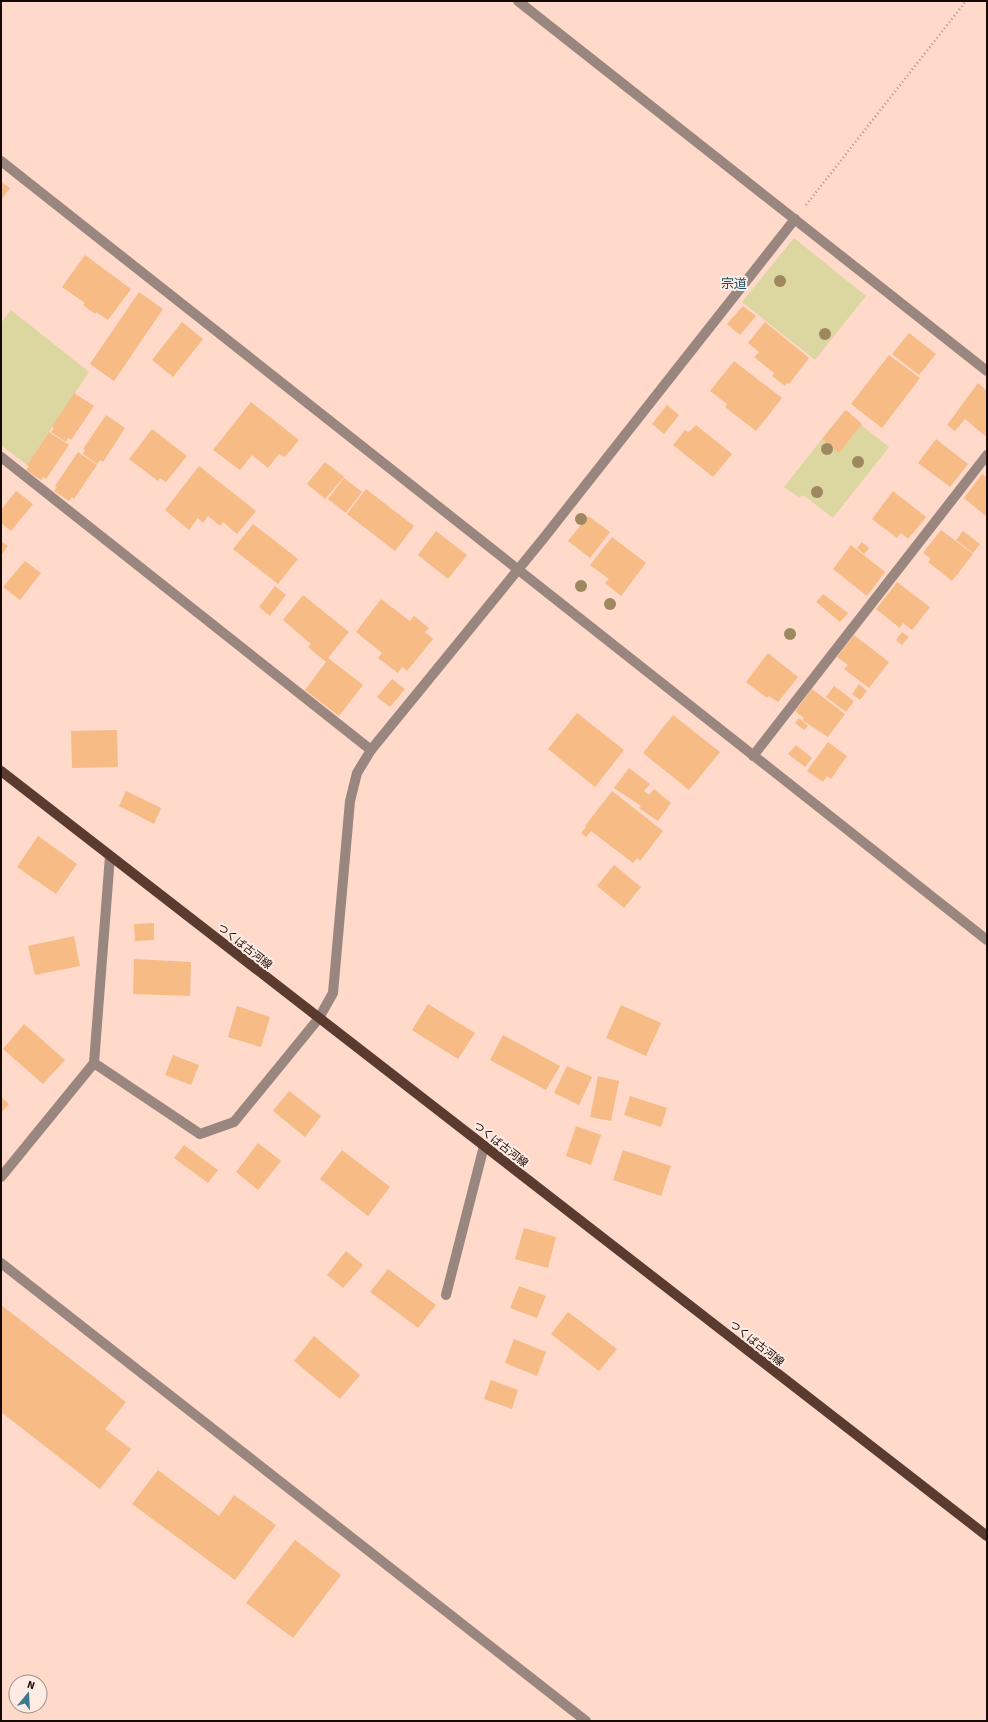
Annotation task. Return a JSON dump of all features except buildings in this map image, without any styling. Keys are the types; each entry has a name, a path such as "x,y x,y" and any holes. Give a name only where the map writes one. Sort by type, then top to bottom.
{"main road":[{"name":"つくば古河線","path":"1,771 987,1536"}],"street":[{"path":"518,1 987,371"},
{"path":"1,161 517,571 987,940"},
{"path":"94,1063 200,1134 234,1122 319,1018 333,993 350,801 357,773 371,750 517,571 795,219"},
{"path":"753,756 987,455"},
{"path":"1,457 371,750"},
{"path":"1,1177 94,1063 110,856"},
{"path":"446,1295 484,1146"},
{"path":"1,1263 586,1721"}],"path":[{"path":"795,219 966,1"}],"shaded area":[{"path":"794,238 866,296 815,360 742,302"},
{"path":"11,310 89,372 27,465 1,445 1,323"},
{"path":"845,410 839,452 861,425 889,447 833,518 803,495 800,498 784,487"}],"district":[{"name":"宗道","path":"734,283"}]}
